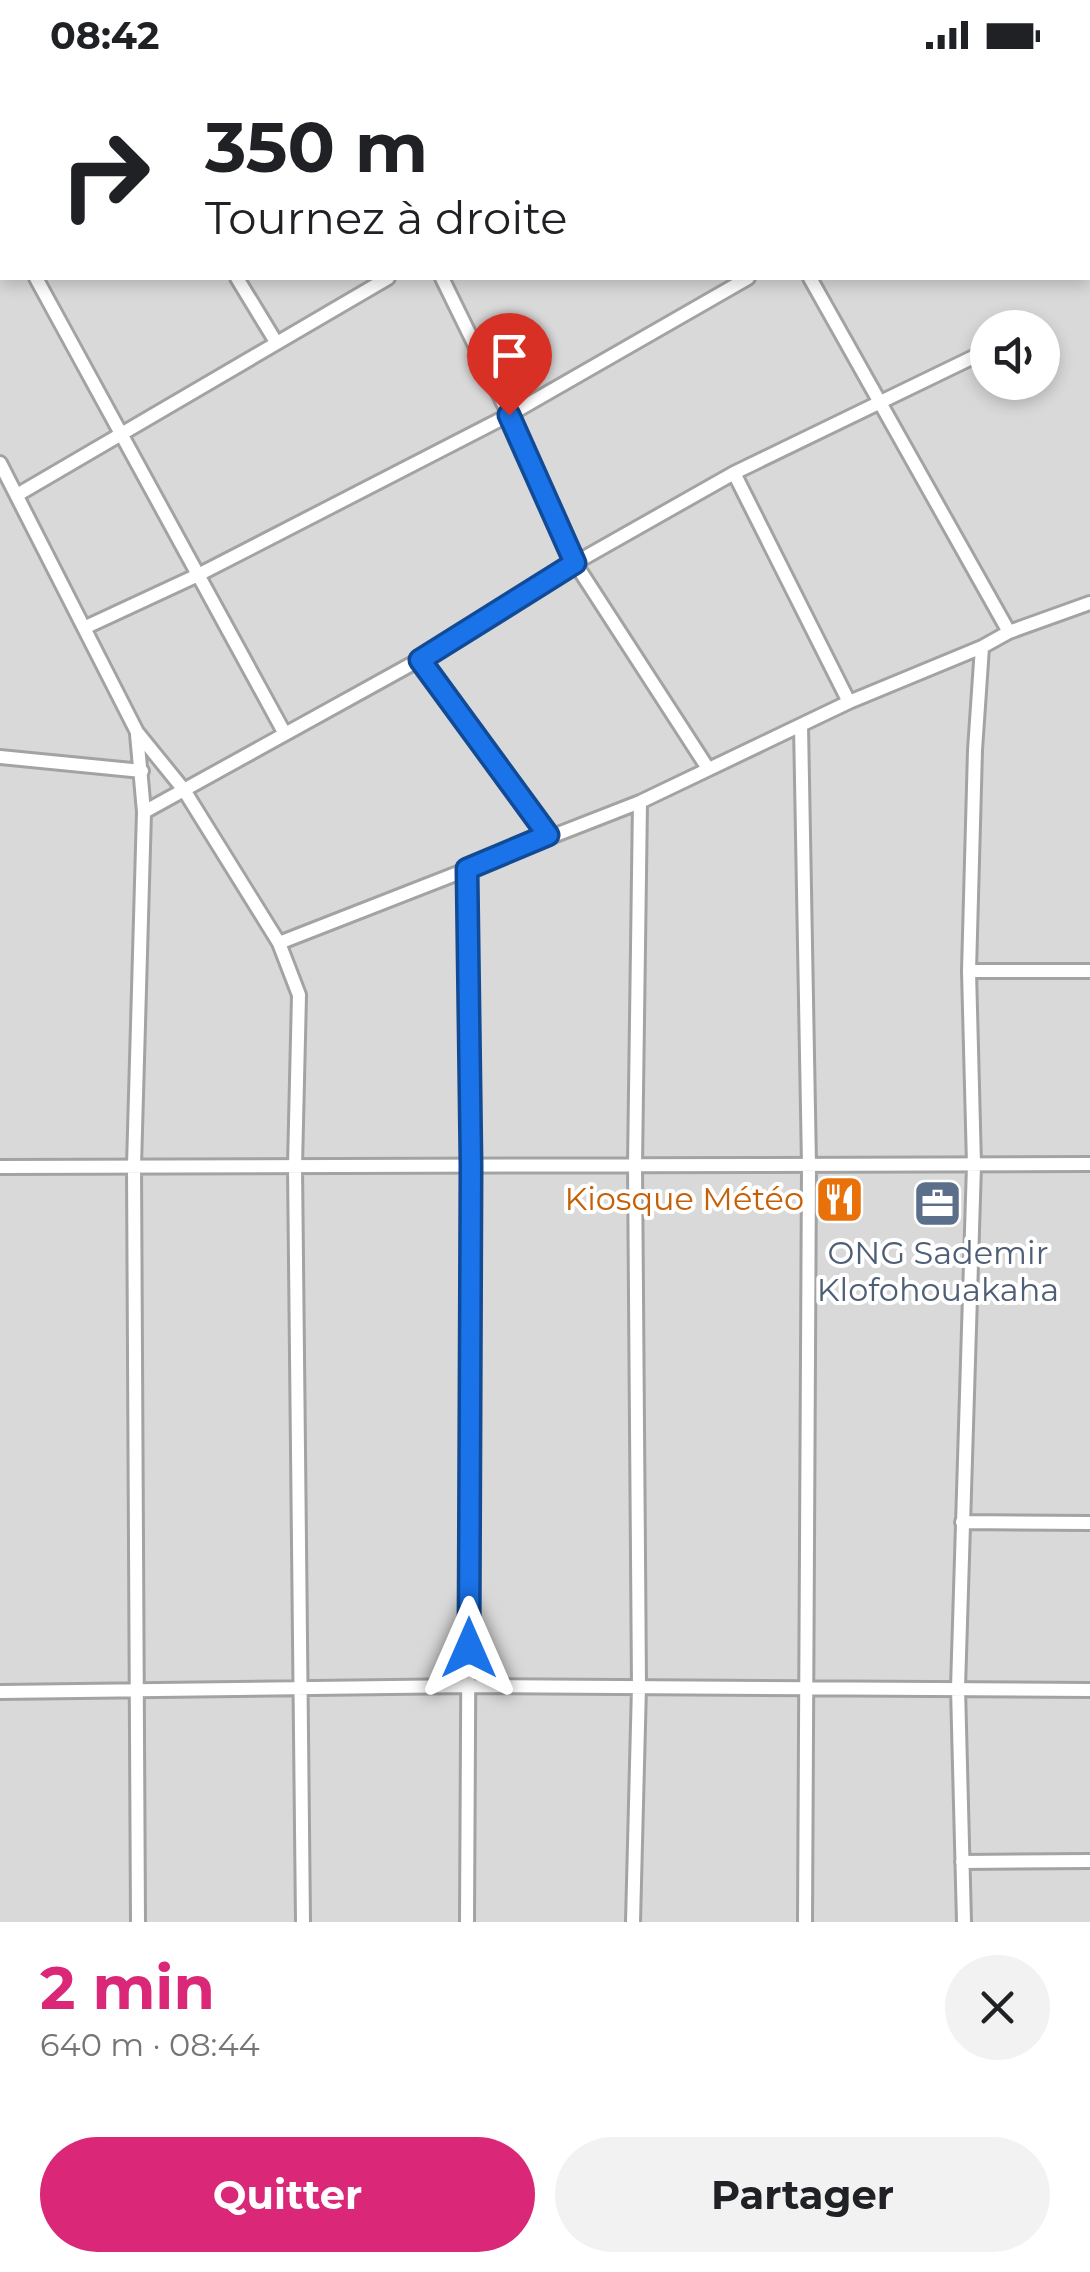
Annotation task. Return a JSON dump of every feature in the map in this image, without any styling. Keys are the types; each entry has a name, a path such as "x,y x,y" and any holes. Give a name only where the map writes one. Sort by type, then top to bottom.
{"street":[{"path":"37,280 285,734"},
{"path":"239,280 276,342"},
{"path":"17,494 384,280"},
{"path":"443,280 575,563 707,767"},
{"path":"86,627 198,575 509,415 745,280"},
{"path":"811,280 1009,632"},
{"path":"144,812 420,660 575,563 734,473 970,359"},
{"path":"0,463 137,732 184,790 278,943 300,995 295,1166 303,1922"},
{"path":"734,473 849,702"},
{"path":"278,943 640,802 849,702 982,648 1009,632 1090,603"},
{"path":"964,1922 958,1688 974,1164 969,971 982,648"},
{"path":"420,660 548,835"},
{"path":"800,726 809,1165 805,1922"},
{"path":"137,732 144,812 134,1166 138,1922"},
{"path":"0,757 142,771"},
{"path":"633,1922 639,1686 635,1165 640,802"},
{"path":"467,869 471,1165 467,1922"},
{"path":"969,971 1090,971"},
{"path":"0,1166 1090,1164"},
{"path":"962,1522 1090,1523"},
{"path":"0,1692 469,1686 1090,1690"},
{"path":"962,1862 1090,1861"}],"shaded area":[{"path":"0,280 1090,280 1090,1922 0,1922"}],"place":[{"name":"Kiosque Météo","path":"839,1199"},
{"name":"ONG Sademir Klofohouakaha","path":"938,1203"}],"route":[{"path":"469,1648 471,1165 467,869 548,835 420,660 575,563 509,415"}]}
